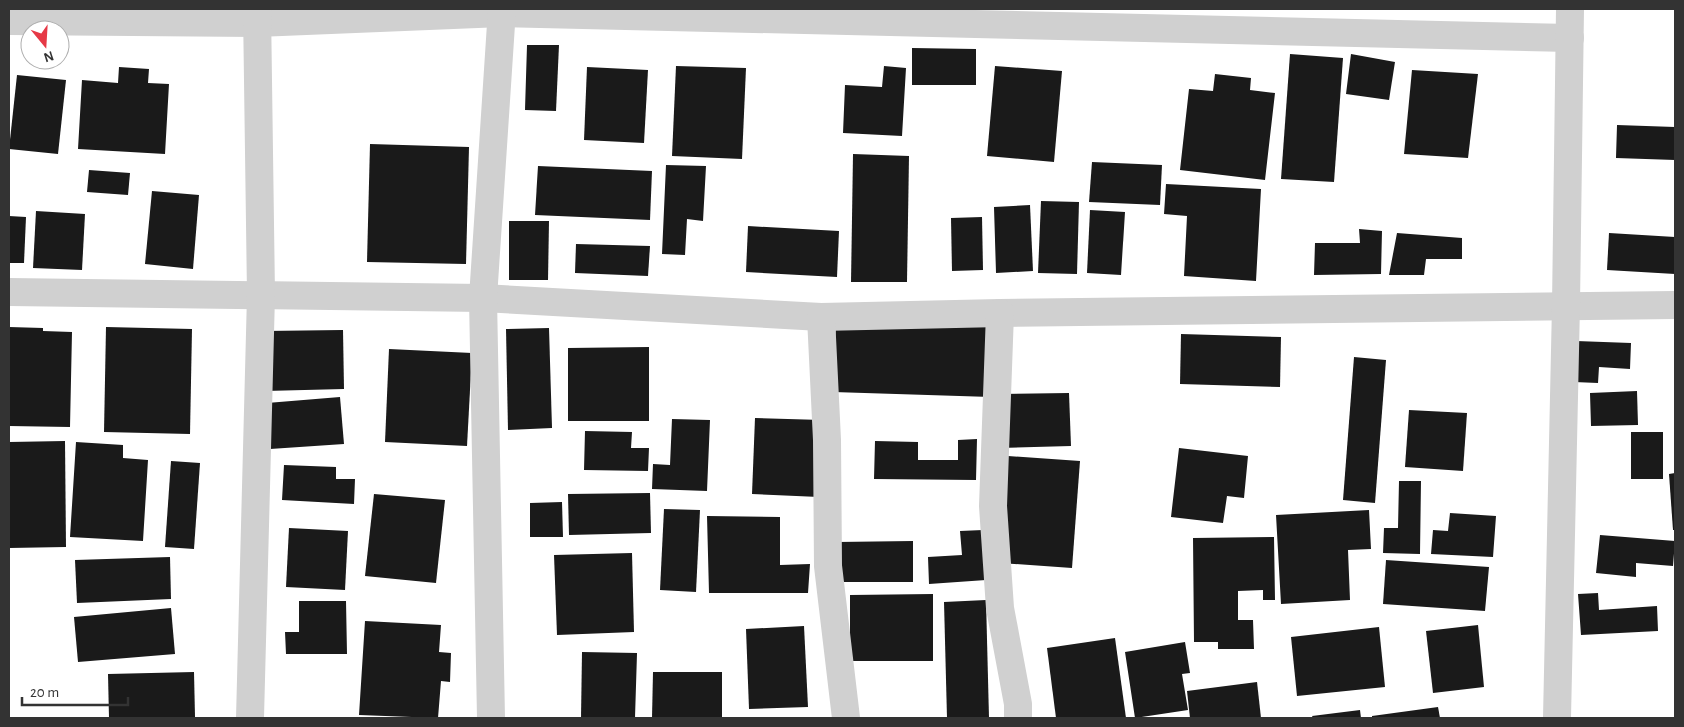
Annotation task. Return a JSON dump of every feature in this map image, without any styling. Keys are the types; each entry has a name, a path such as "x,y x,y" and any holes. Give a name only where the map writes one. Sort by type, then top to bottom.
{"street":[{"path":"1557,718 1570,9"},
{"path":"9,21 502,11 1570,38"},
{"path":"491,718 483,298 502,11"},
{"path":"250,718 261,295 257,16"},
{"path":"9,292 483,298 821,318 1000,313 1675,304"},
{"path":"1000,313 993,506 1000,608 1018,704 1018,718"},
{"path":"821,318 827,440 828,566 846,718"}],"building":[{"path":"527,45 559,45 556,111 525,110"},
{"path":"912,48 976,49 976,85 912,85"},
{"path":"1290,54 1343,58 1334,182 1281,179"},
{"path":"1351,54 1395,62 1389,100 1346,94"},
{"path":"676,66 746,68 742,159 672,156"},
{"path":"884,66 906,68 902,136 843,133 845,85 882,87"},
{"path":"995,66 1062,71 1054,162 987,156"},
{"path":"119,67 149,69 148,83 169,84 165,154 78,149 82,80 118,83"},
{"path":"587,67 648,70 644,143 584,140"},
{"path":"1412,70 1478,74 1468,158 1404,154"},
{"path":"1215,74 1251,78 1250,90 1275,93 1265,180 1180,170 1189,89 1213,91"},
{"path":"17,75 66,80 58,154 9,149"},
{"path":"1617,125 1675,127 1675,160 1616,158"},
{"path":"370,144 469,147 466,264 367,262"},
{"path":"853,154 909,156 907,282 851,282"},
{"path":"1092,162 1162,165 1160,205 1089,202"},
{"path":"666,165 706,166 703,221 687,219 685,255 662,254"},
{"path":"538,166 652,171 650,220 535,215"},
{"path":"89,170 130,173 128,195 87,192"},
{"path":"1166,184 1261,189 1256,281 1184,276 1187,216 1164,214"},
{"path":"152,191 199,195 193,269 145,264"},
{"path":"1041,201 1079,202 1077,274 1038,273"},
{"path":"1030,205 1033,271 996,273 994,207"},
{"path":"1090,210 1125,212 1121,275 1087,273"},
{"path":"36,211 85,214 82,270 33,268"},
{"path":"9,216 26,217 24,263 9,263"},
{"path":"982,217 983,270 952,271 951,218"},
{"path":"509,221 549,221 548,280 509,280"},
{"path":"748,226 839,231 837,277 746,272"},
{"path":"1359,229 1382,231 1381,274 1314,275 1315,243 1360,243"},
{"path":"1397,233 1462,238 1462,259 1426,259 1424,275 1389,275"},
{"path":"1609,233 1675,237 1675,274 1607,270"},
{"path":"576,244 650,246 648,276 575,273"},
{"path":"836,318 994,324 991,397 833,392"},
{"path":"9,327 43,328 43,331 72,332 70,427 9,426"},
{"path":"106,327 192,329 190,434 104,432"},
{"path":"549,328 552,428 508,430 506,329"},
{"path":"343,330 344,389 265,391 264,331"},
{"path":"1181,334 1281,337 1280,387 1180,384"},
{"path":"1576,341 1631,343 1630,369 1599,367 1598,383 1574,382"},
{"path":"649,347 649,421 568,421 568,348"},
{"path":"389,349 472,353 467,446 385,442"},
{"path":"1354,357 1386,360 1375,503 1343,500"},
{"path":"1637,391 1638,425 1591,426 1590,393"},
{"path":"1069,393 1071,446 999,448 998,394"},
{"path":"340,397 344,444 270,449 267,403"},
{"path":"1409,410 1467,413 1463,471 1405,467"},
{"path":"755,418 822,420 819,497 752,494"},
{"path":"672,419 710,420 707,491 652,489 653,464 670,465"},
{"path":"585,431 632,432 631,448 649,448 648,471 584,470"},
{"path":"1631,432 1663,432 1663,479 1631,479"},
{"path":"977,439 976,480 874,479 875,441 918,442 918,460 958,460 958,440"},
{"path":"65,441 66,547 9,548 9,442"},
{"path":"76,442 123,445 123,458 148,460 143,541 70,537"},
{"path":"1179,448 1248,456 1244,498 1227,496 1223,523 1171,517"},
{"path":"1008,456 1080,461 1072,568 1000,563"},
{"path":"171,461 200,463 194,549 165,547"},
{"path":"284,465 336,467 336,479 355,479 354,504 282,500"},
{"path":"1675,473 1675,530 1673,530 1669,474"},
{"path":"1399,481 1421,481 1420,554 1383,553 1384,528 1398,528"},
{"path":"650,493 651,533 569,535 568,494"},
{"path":"374,494 445,500 436,583 365,576"},
{"path":"562,502 563,537 530,537 530,503"},
{"path":"664,509 700,510 696,592 660,590"},
{"path":"1369,510 1371,549 1348,550 1350,600 1281,604 1276,515"},
{"path":"1450,513 1496,516 1493,557 1431,554 1433,530 1448,531"},
{"path":"707,516 780,517 780,565 810,564 808,593 709,593"},
{"path":"289,528 348,531 345,590 286,587"},
{"path":"983,530 986,580 929,584 928,557 962,555 960,531"},
{"path":"1600,535 1675,541 1673,566 1636,563 1636,577 1596,573"},
{"path":"1274,537 1275,600 1263,600 1263,590 1238,591 1238,620 1253,620 1254,649 1218,649 1218,642 1194,642 1193,538"},
{"path":"913,541 913,582 837,582 837,542"},
{"path":"632,553 634,632 557,635 554,555"},
{"path":"170,557 171,599 77,603 75,560"},
{"path":"1386,560 1489,567 1485,611 1383,604"},
{"path":"1598,593 1599,610 1657,606 1658,631 1581,635 1578,594"},
{"path":"933,594 933,661 850,661 850,595"},
{"path":"986,600 989,718 947,718 944,602"},
{"path":"299,601 346,601 347,654 286,654 285,632 299,632"},
{"path":"171,608 175,654 78,662 74,617"},
{"path":"365,621 441,625 439,652 451,653 450,682 441,681 438,718 359,715"},
{"path":"1478,625 1484,687 1433,693 1426,631"},
{"path":"804,626 808,707 749,709 746,629"},
{"path":"1379,627 1385,687 1297,696 1291,637"},
{"path":"1115,638 1126,718 1056,718 1047,648"},
{"path":"1185,642 1190,673 1182,674 1188,710 1135,718 1125,652"},
{"path":"582,652 637,653 635,718 581,718"},
{"path":"194,672 195,717 109,718 108,674"},
{"path":"653,672 722,672 722,718 652,718"},
{"path":"1257,682 1261,718 1190,718 1187,691"},
{"path":"1438,707 1440,718 1372,718 1372,716"},
{"path":"1360,710 1361,718 1313,718 1312,716"}]}
